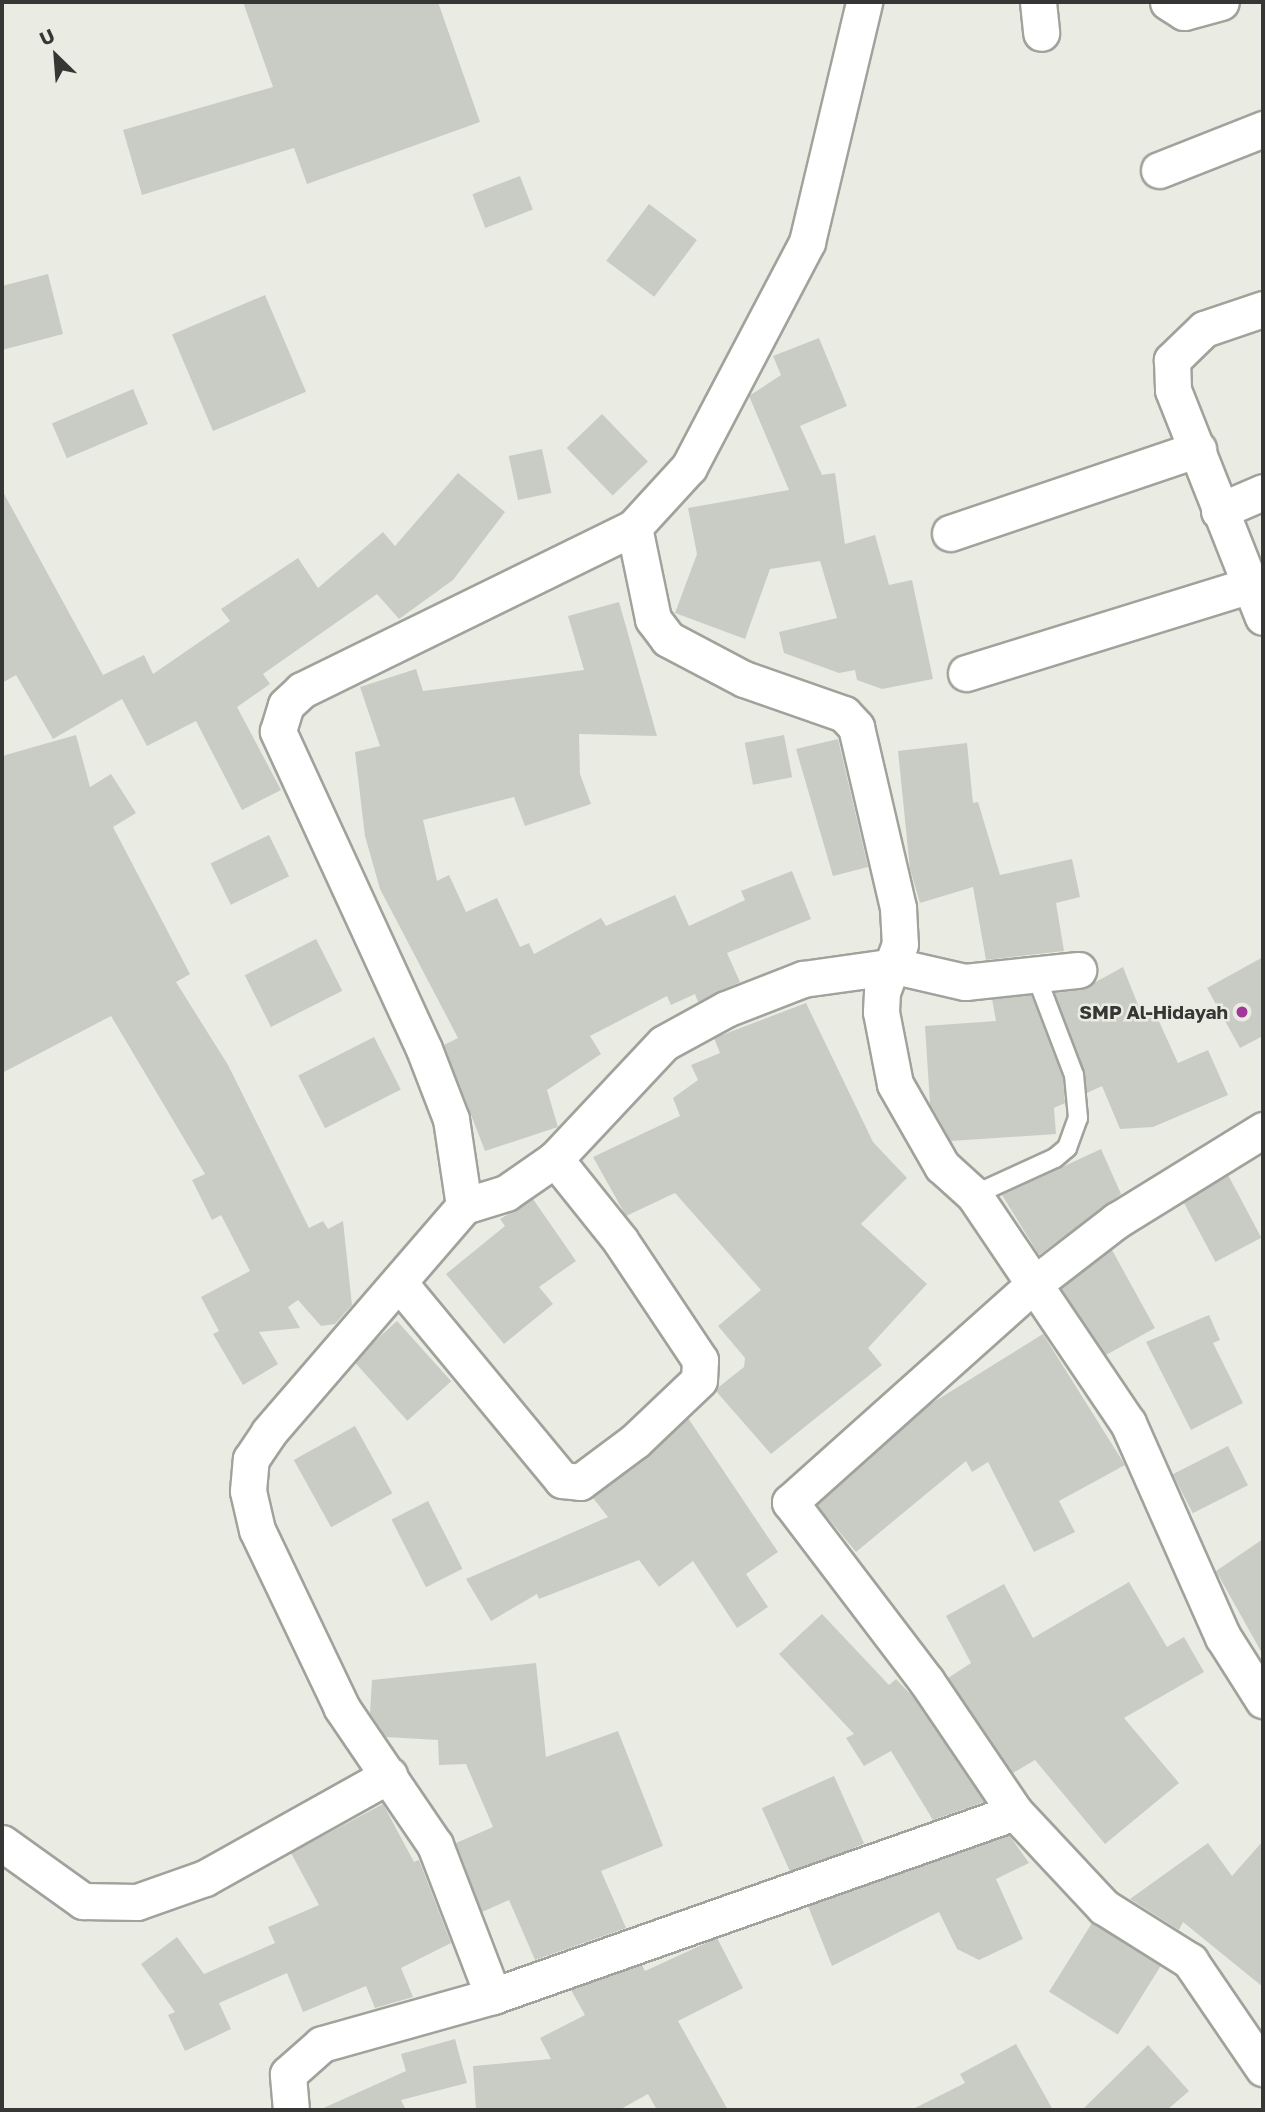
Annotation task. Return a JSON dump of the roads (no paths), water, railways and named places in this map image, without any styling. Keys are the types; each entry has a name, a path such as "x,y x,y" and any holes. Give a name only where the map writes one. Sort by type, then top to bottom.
{"street":[{"path":"464,1206 451,1119 424,1049 278,731 286,705 302,690 634,527 690,467 807,242 864,2"},
{"path":"1168,2 1184,12 1222,2"},
{"path":"1159,170 1263,129"},
{"path":"1263,309 1204,329 1172,360 1173,390 1263,617"},
{"path":"950,533 1198,449"},
{"path":"1219,511 1263,492"},
{"path":"634,527 653,619 668,639 744,679 844,713 856,727 898,908 895,966 881,992 881,1012 895,1084 942,1166 974,1195 1128,1423 1223,1637 1263,1700"},
{"path":"967,673 1251,585"},
{"path":"493,1996 435,1845 342,1708 257,1530 248,1491 251,1459 269,1432 400,1284 464,1206 506,1193 555,1159 639,1062 684,1030 803,979 895,966 965,982 1037,978 1079,970"},
{"path":"1263,1130 1117,1220 1033,1285 790,1502 927,1682 1015,1812 1104,1906 1190,1962 1263,2068"},
{"path":"400,1284 562,1480 580,1482 635,1441 699,1380 700,1360 620,1240 555,1159"},
{"path":"2,1843 83,1901 137,1902 205,1878 389,1775"},
{"path":"292,2110 288,2074 322,2044 493,1996 1015,1812"}],"lane":[{"path":"974,1195 1055,1158 1067,1148 1078,1118 1074,1075 1037,978"}],"place":[{"name":"SMP Al-Hidayah","path":"1242,1012"}]}
